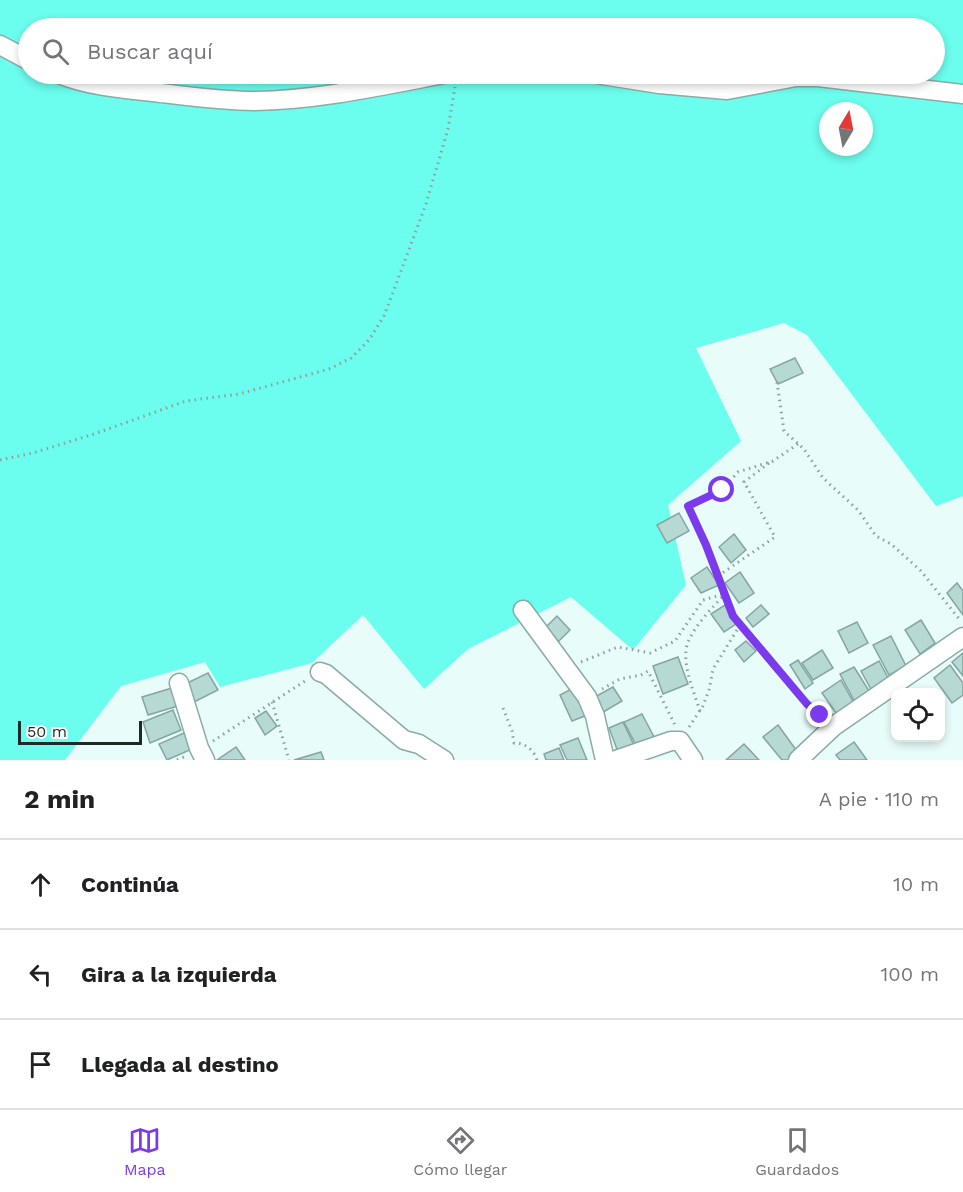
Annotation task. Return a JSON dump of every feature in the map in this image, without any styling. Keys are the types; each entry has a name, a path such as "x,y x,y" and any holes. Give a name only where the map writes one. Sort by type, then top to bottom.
{"street":[{"path":"0,45 18,55"},
{"path":"100,84 126,89 252,101 305,98 411,84"},
{"path":"659,84 727,90 764,84"},
{"path":"878,84 963,94"},
{"path":"523,610 587,697 595,716 605,760"},
{"path":"798,760 834,726 963,637"},
{"path":"320,672 326,674 404,740 419,744 444,760"},
{"path":"180,683 202,754"},
{"path":"616,760 671,741 680,741 693,760"}],"path":[{"path":"0,460 33,453 94,434 186,401 239,394 329,369 351,358 369,340 384,316 426,204 448,129 449,84"},
{"path":"777,382 784,431 798,444 823,478 858,510 876,536 891,543 921,571 963,624"},
{"path":"718,576 775,537 744,482 798,444"},
{"path":"773,461 738,472 722,490 688,506 733,616 807,704 834,726"},
{"path":"565,668 618,647 650,653 675,641 703,600 724,594"},
{"path":"700,711 689,676 686,649 698,626 724,594"},
{"path":"680,741 700,711 709,690 713,669 740,625"},
{"path":"587,697 620,679 641,675 648,671 677,728 680,741"},
{"path":"177,760 202,754 272,702 320,672"},
{"path":"272,702 289,760"},
{"path":"503,708 514,743 524,744 535,754 537,760"}],"shaded area":[{"path":"0,0 963,0 963,496 936,506 807,335 784,323 696,348 741,441 668,505 686,585 633,650 571,597 468,649 424,689 363,615 312,663 220,687 205,662 121,686 65,760 0,760"}],"building":[{"path":"795,358 803,373 778,384 770,369"},
{"path":"679,513 689,531 667,543 657,525"},
{"path":"734,534 746,550 731,563 719,547"},
{"path":"707,567 719,585 701,593 691,578"},
{"path":"740,572 754,593 739,603 725,583"},
{"path":"957,583 963,591 963,615 947,593"},
{"path":"725,605 736,624 724,632 711,614"},
{"path":"761,605 769,614 753,627 746,618"},
{"path":"557,616 570,630 557,643 544,629"},
{"path":"921,620 935,643 920,654 905,630"},
{"path":"857,622 868,643 849,653 838,631"},
{"path":"891,636 906,666 889,675 873,645"},
{"path":"746,641 756,651 744,662 735,650"},
{"path":"822,650 833,668 813,680 802,663"},
{"path":"963,653 963,676 952,662"},
{"path":"678,657 688,684 663,694 653,666"},
{"path":"798,660 813,683 805,689 790,665"},
{"path":"879,661 891,683 873,693 861,671"},
{"path":"950,665 963,683 963,695 952,703 945,693 945,688 941,688 934,678"},
{"path":"854,667 871,694 856,704 840,674"},
{"path":"208,673 218,690 194,702 185,684"},
{"path":"841,680 855,705 838,716 822,693"},
{"path":"577,686 592,713 572,721 560,695"},
{"path":"613,687 622,701 600,714 591,699"},
{"path":"172,688 178,706 148,715 142,697"},
{"path":"173,710 181,730 150,743 143,722"},
{"path":"266,711 277,726 265,735 255,718"},
{"path":"642,714 654,737 636,745 624,722"},
{"path":"623,722 634,745 618,752 609,728"},
{"path":"778,725 799,754 792,760 782,760 763,737"},
{"path":"184,733 192,749 167,760 159,744"},
{"path":"578,738 587,760 567,760 560,745"},
{"path":"854,742 867,760 840,760 836,755"},
{"path":"744,744 759,760 726,760"},
{"path":"236,747 245,760 217,760"},
{"path":"559,748 564,760 546,760 544,754"},
{"path":"321,752 324,760 294,760"}],"route":[{"path":"722,490 688,506 706,545 733,616 785,680 820,715"}]}
